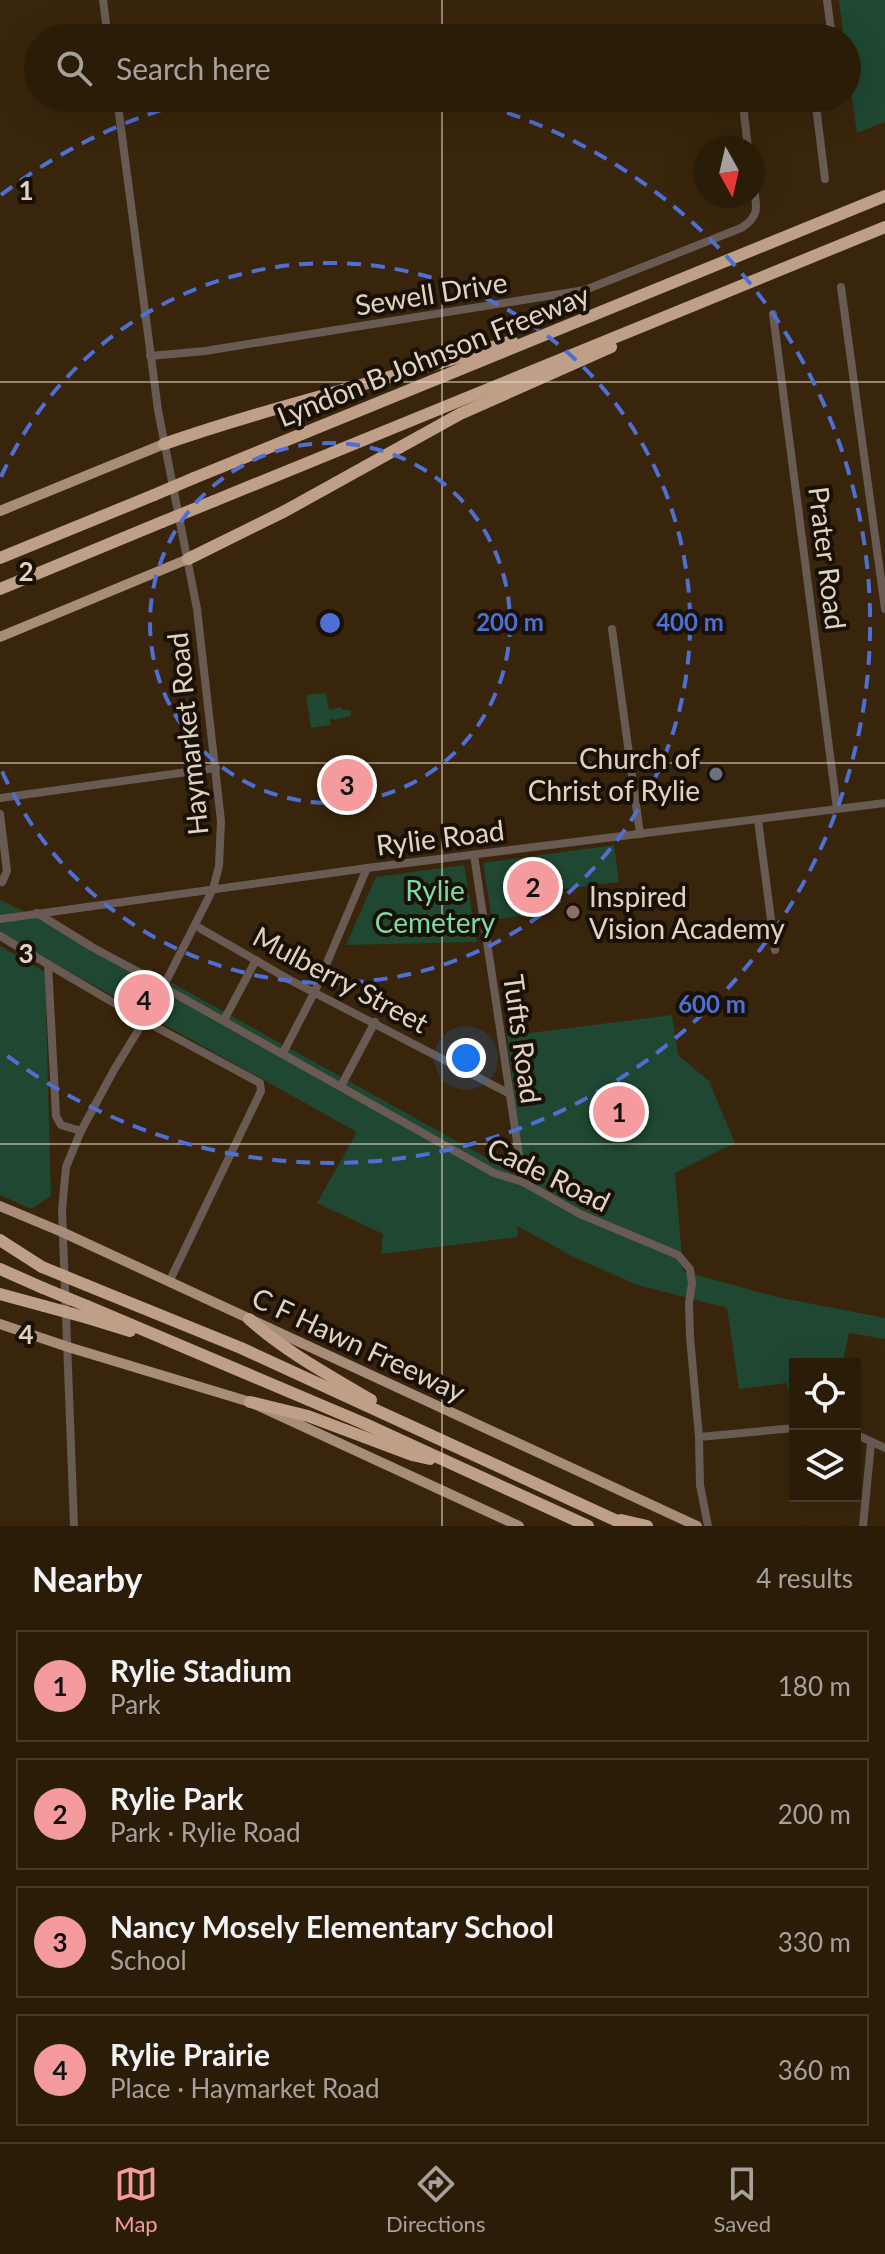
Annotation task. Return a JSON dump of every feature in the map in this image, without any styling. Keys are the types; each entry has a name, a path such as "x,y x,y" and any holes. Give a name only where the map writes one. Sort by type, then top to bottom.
{"highway":[{"name":"Lyndon B Johnson Freeway","path":"0,558 885,196"},
{"name":"Lyndon B Johnson Freeway","path":"0,589 885,227"},
{"path":"188,559 285,511 460,414 597,354 733,289"},
{"path":"164,444 261,411 428,368 606,310"},
{"path":"0,597 91,552"},
{"path":"0,1240 42,1267"},
{"name":"C F Hawn Freeway","path":"0,1248 241,1348 628,1526"},
{"path":"0,1269 88,1312 203,1354 453,1463 588,1526"},
{"path":"0,1294 44,1306 88,1312"},
{"path":"249,1319 283,1346 374,1402 388,1415"},
{"path":"250,1402 308,1416 412,1455 453,1463"},
{"path":"610,1518 647,1526"}],"main road":[{"path":"0,511 164,444"},
{"path":"0,637 188,559"},
{"name":"C F Hawn Freeway","path":"0,1206 697,1526"},
{"path":"0,1324 250,1402 519,1526"}],"street":[{"path":"103,0 106,24"},
{"path":"827,0 830,24"},
{"name":"Haymarket Road","path":"74,1526 62,1232 64,1175 81,1131 196,926 213,889 221,843 216,768 197,609 150,356 119,112"},
{"path":"744,112 747,136"},
{"path":"817,112 825,179"},
{"name":"Sewell Drive","path":"150,356 205,351 585,290 741,228 753,220 757,208"},
{"path":"841,287 885,609"},
{"name":"Prater Road","path":"773,314 837,809"},
{"path":"612,629 640,834"},
{"path":"0,798 216,768"},
{"name":"Rylie Road","path":"0,919 367,868 885,803"},
{"path":"0,814 7,871 2,882"},
{"path":"758,820 775,950"},
{"name":"Tufts Road","path":"474,855 523,1182"},
{"path":"283,1053 315,991 367,868"},
{"name":"Cade Road","path":"37,913 494,1173 523,1182 580,1214 678,1255 686,1262 692,1283 690,1337 700,1485 708,1526"},
{"name":"Mulberry Street","path":"196,926 508,1093"},
{"path":"0,936 143,1020 260,1083 261,1091 169,1282"},
{"path":"224,1020 256,960"},
{"path":"48,964 56,1116 61,1125 81,1131"},
{"path":"341,1086 375,1022"},
{"path":"699,1437 789,1429"},
{"path":"861,1437 885,1448"},
{"path":"863,1526 871,1443"}],"green space":[{"path":"839,0 885,0 885,122 857,133 854,112 861,112 861,24 842,24"},
{"path":"326,693 329,710 341,707 351,710 351,716 330,718 331,725 311,728 306,695"},
{"path":"614,845 619,882 539,892 541,913 492,920 483,863"},
{"name":"Rylie Cemetery","path":"464,865 477,942 346,945 376,877"},
{"path":"0,900 174,984 539,1187 522,1161 507,1036 672,1015 678,1055 709,1081 735,1143 675,1173 683,1271 777,1297 885,1318 885,1339 849,1333 843,1358 789,1358 789,1396 787,1383 739,1389 727,1308 637,1285 574,1257 517,1226 518,1237 381,1254 383,1234 317,1203 357,1132 0,933"},
{"path":"0,946 45,972 51,1196 31,1209 0,1195"}],"place":[{"name":"Church of Christ of Rylie","path":"716,774"},
{"name":"Nancy Mosely Elementary School","path":"347,785"},
{"name":"Rylie Park","path":"533,887"},
{"name":"Inspired Vision Academy","path":"573,912"},
{"name":"Rylie Prairie","path":"144,1000"},
{"name":"Rylie Stadium","path":"619,1112"}]}
